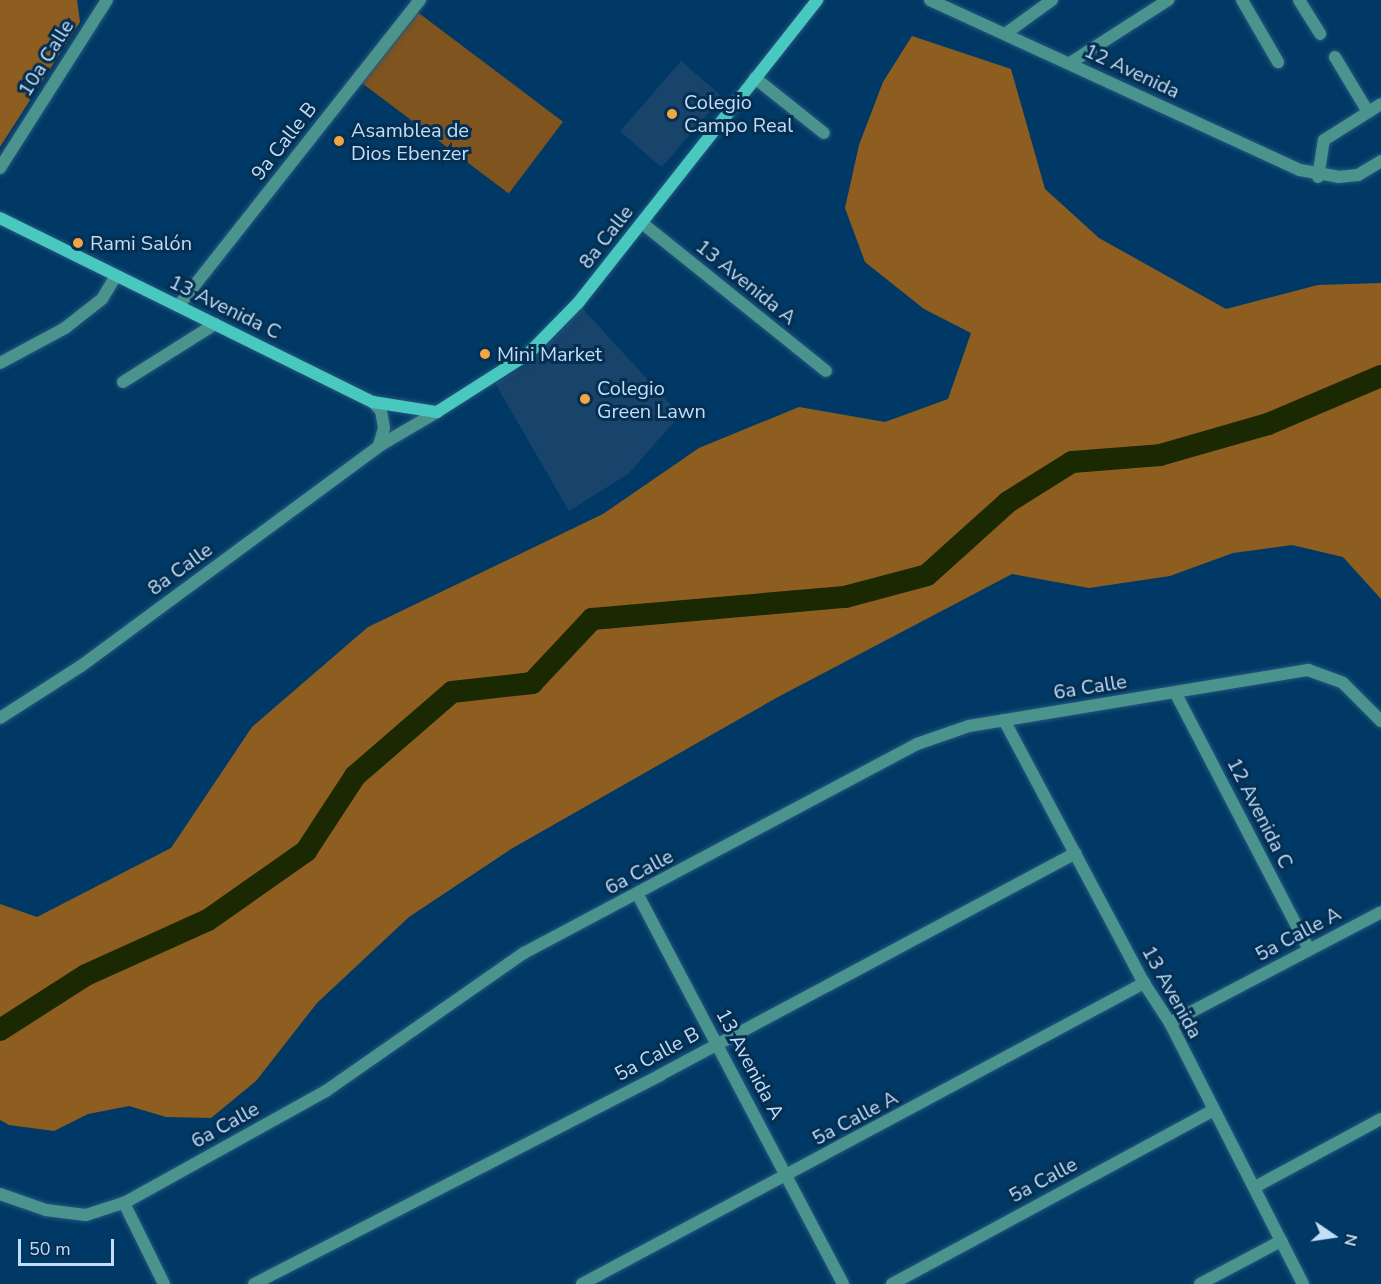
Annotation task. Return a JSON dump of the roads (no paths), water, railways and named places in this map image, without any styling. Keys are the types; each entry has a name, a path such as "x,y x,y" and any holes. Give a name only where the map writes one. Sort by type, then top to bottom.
{"street":[{"name":"9a Calle B","path":"179,305 420,0"},
{"path":"1005,34 1052,0"},
{"path":"1070,63 1168,0"},
{"path":"1242,0 1278,62"},
{"path":"1299,0 1320,34"},
{"name":"8a Calle","path":"0,718 81,666 379,446 528,354 578,303 813,1"},
{"name":"12 Avenida","path":"939,2 1318,177"},
{"name":"10a Calle","path":"0,168 101,3"},
{"path":"1335,57 1368,112"},
{"path":"754,78 824,133"},
{"path":"1381,104 1324,140 1318,177 1358,175 1381,161"},
{"name":"13 Avenida C","path":"0,218 373,402 403,410 437,412"},
{"name":"13 Avenida A","path":"642,223 826,371"},
{"path":"0,363 70,325 102,299 116,276"},
{"path":"123,382 215,324"},
{"path":"373,402 381,411 384,428 379,446"},
{"name":"6a Calle","path":"0,1194 46,1210 86,1215 124,1203 326,1091 524,953 638,895 917,744 969,726 1176,694 1308,670 1342,683 1381,721"},
{"name":"12 Avenida C","path":"1176,694 1309,950"},
{"name":"13 Avenida","path":"1005,720 1144,983 1170,1023 1212,1111 1303,1284"},
{"name":"5a Calle B","path":"254,1284 717,1044 1075,853"},
{"name":"13 Avenida A","path":"638,895 843,1284"},
{"name":"5a Calle A","path":"1170,1023 1381,912"},
{"name":"5a Calle A","path":"582,1284 787,1177 1144,983"},
{"name":"5a Calle","path":"892,1284 1212,1111"},
{"path":"1254,1187 1381,1119"},
{"path":"124,1203 165,1284"},
{"path":"1200,1284 1281,1241"}],"waterway":[{"path":"0,1030 86,975 208,920 306,851 355,776 452,692 532,683 592,619 845,597 927,575 1008,502 1072,462 1160,455 1268,424 1381,376"}],"place":[{"name":"Colegio Campo Real","path":"672,114"},
{"name":"Asamblea de Dios Ebenzer","path":"339,141"},
{"name":"Rami Salón","path":"78,243"},
{"name":"Mini Market","path":"485,354"},
{"name":"Colegio Green Lawn","path":"585,399"}]}
